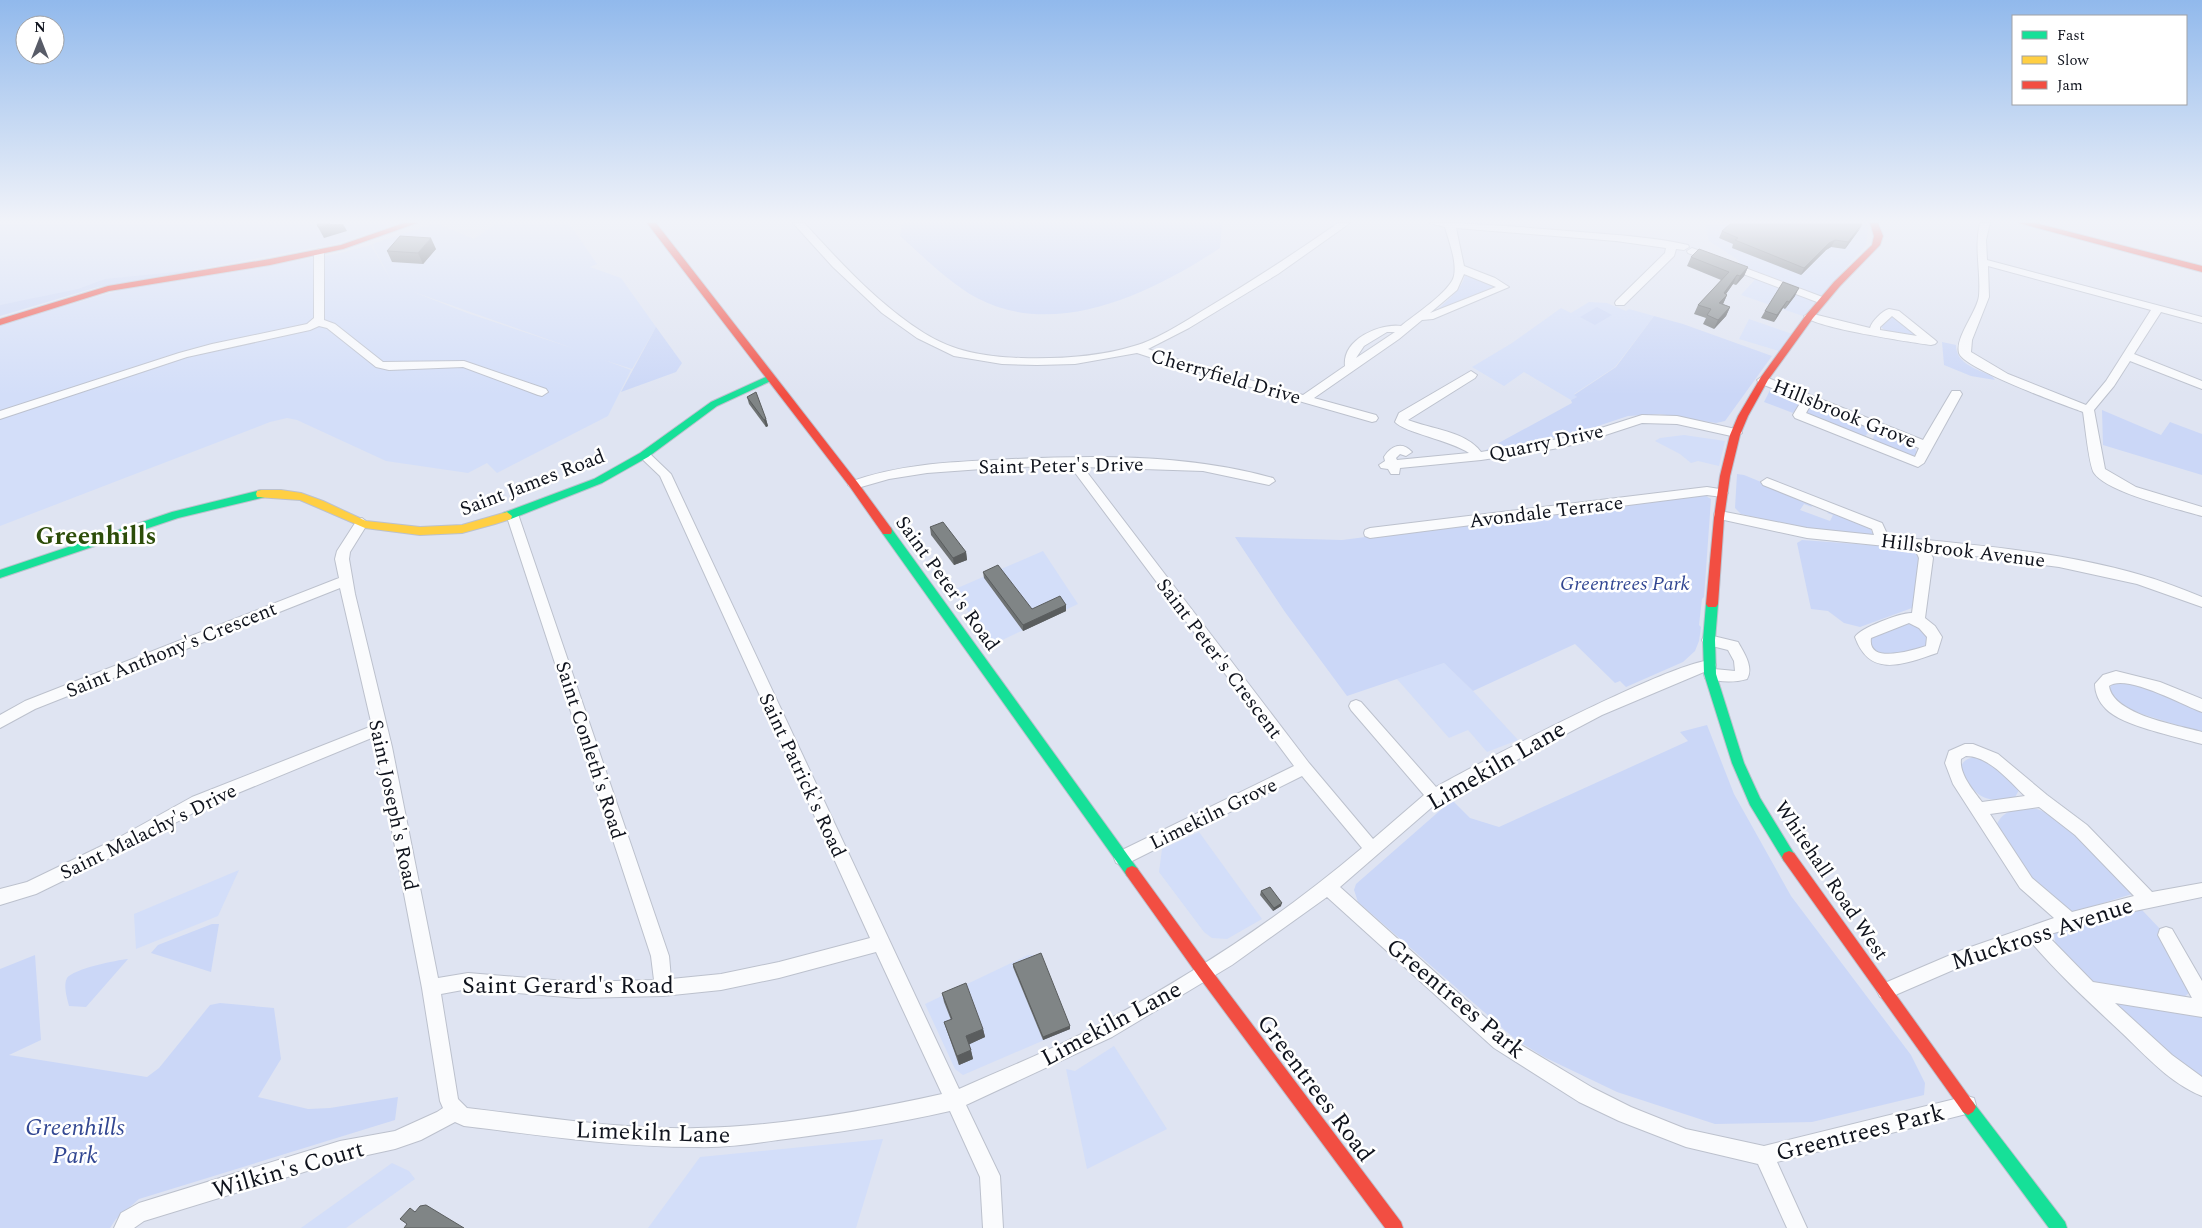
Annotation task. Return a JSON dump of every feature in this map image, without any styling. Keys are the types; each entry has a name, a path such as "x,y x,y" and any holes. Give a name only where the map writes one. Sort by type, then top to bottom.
{"street":[{"path":"0,322 123,286 156,280"},
{"path":"318,322 319,280"},
{"name":"Saint Peter's Road","path":"694,280 854,485 1204,972"},
{"name":"Cherryfield Drive","path":"853,280 886,310 921,336 958,354 1002,361 1037,362 1075,360 1138,349 1171,361 1372,418"},
{"path":"1138,349 1185,326 1260,280"},
{"path":"1304,399 1351,366 1349,361 1350,354 1359,344 1383,329 1404,330 1453,288 1457,280"},
{"path":"1420,317 1429,317 1504,287 1492,280"},
{"path":"1620,303 1643,280"},
{"path":"1769,280 1821,300"},
{"name":"Whitehall Road West","path":"1840,280 1821,300 1763,380 1736,433 1726,468 1722,493 1709,640 1710,669 1738,763 1755,801 1794,866 1967,1105 2060,1228"},
{"path":"1984,280 1984,297 1966,340 1965,353 1971,360 1995,372 2088,410"},
{"path":"2053,280 2202,320"},
{"path":"2088,410 2110,384 2158,308"},
{"path":"1809,316 1876,332"},
{"path":"0,415 212,346 310,327 318,322 331,326 380,365 451,362 464,364 542,392"},
{"path":"2128,356 2202,385"},
{"path":"1471,375 1403,416 1401,422 1450,438 1476,452 1478,456"},
{"name":"Saint James Road","path":"0,574 176,515 262,494 289,495 312,500 362,523 415,532 439,533 469,528 512,514 598,481 644,455 714,404 770,378"},
{"name":"Hillsbrook Grove","path":"1763,380 1926,446 1956,394"},
{"path":"1810,398 1799,414 1918,464 1926,446"},
{"path":"2088,410 2099,470 2102,475 2130,488 2202,512"},
{"name":"Quarry Drive","path":"1406,452 1398,449 1390,457 1391,468 1578,439 1643,419 1673,420 1736,433"},
{"name":"Saint Patrick's Road","path":"644,455 664,474 990,1176 994,1228"},
{"name":"Saint Peter's Drive","path":"854,485 878,476 1000,463 1181,464 1269,481"},
{"name":"Saint Peter's Crescent","path":"1074,463 1304,768 1372,849"},
{"path":"1767,482 1818,508 1876,526 1882,540"},
{"name":"Avondale Terrace","path":"1370,533 1707,491 1722,493"},
{"name":"Saint Conleth's Road","path":"512,514 660,956 663,988"},
{"name":"Hillsbrook Avenue","path":"1720,515 1790,530 1977,550 2059,562 2139,579 2202,602"},
{"name":"Saint Joseph's Road","path":"362,523 344,551 342,559 345,581 379,729 431,988 446,1080 446,1093 454,1110"},
{"path":"1918,619 1926,558 1920,544"},
{"name":"Saint Anthony's Crescent","path":"0,722 30,705 163,650 345,581"},
{"path":"1908,618 1918,619 1935,637 1932,649 1896,661 1878,657 1868,651 1863,644 1862,637 1866,634 1908,618"},
{"path":"1709,640 1733,646 1741,662 1742,675 1734,677 1710,669"},
{"name":"Limekiln Lane","path":"454,1110 464,1117 625,1136 696,1138 726,1137 820,1126 896,1114 954,1101 1106,1031 1242,948 1328,887 1434,796 1565,726 1627,697 1691,670 1710,669"},
{"path":"2202,706 2183,696 2130,679 2114,677 2102,684 2102,694 2113,707 2134,716 2202,738"},
{"path":"1356,706 1434,796"},
{"name":"Saint Malachy's Drive","path":"0,896 38,885 124,843 198,802 379,729"},
{"path":"2069,920 2026,883 1958,779 1953,763 1954,755 1965,750 1973,750 1993,758 2041,800 2081,830 2148,899"},
{"name":"Limekiln Grove","path":"1122,858 1304,768"},
{"path":"1978,809 2041,800"},
{"name":"Greentrees Park","path":"1328,887 1500,1042 1586,1095 1626,1114 1686,1138 1764,1156 1967,1105"},
{"name":"Muckross Avenue","path":"1886,992 1938,967 2069,920 2148,899 2202,890"},
{"path":"2034,933 2047,949 2088,990 2161,1057 2191,1081 2202,1086"},
{"path":"2166,935 2202,998"},
{"name":"Saint Gerard's Road","path":"431,988 468,981 578,990 663,988 721,982 779,970 881,943"},
{"name":"Greentrees Road","path":"1204,972 1395,1228"},
{"path":"2088,990 2202,1008"},
{"name":"Wilkin's Court","path":"124,1228 128,1220 139,1213 340,1151 395,1140 444,1119 454,1110"},
{"path":"1764,1156 1797,1228"}],"shaded area":[{"path":"0,280 136,280 0,305"},
{"path":"177,280 391,280 393,284 391,280 623,280 656,327 632,369 604,360 631,370 608,416 497,473 487,463 468,473 386,461 297,420 287,418 270,422 0,526 0,325 124,289","holes":["411,291 575,349 467,313"]},
{"path":"1754,280 1835,280 1803,316 1741,295"},
{"path":"1589,302 1607,303 1626,311 1629,309 1654,316 1615,367 1574,394 1577,397 1571,400 1524,372 1504,386 1472,367 1512,343 1561,308 1571,313"},
{"path":"1749,319 1792,334 1779,351 1739,339"},
{"path":"1684,435 1725,441 1719,466 1698,461 1691,463 1680,454 1655,441 1660,438"},
{"path":"1043,551 1078,604 992,645 953,590"},
{"path":"1444,663 1473,691 1518,740 1487,752 1468,730 1449,738 1397,679"},
{"path":"1199,832 1262,919 1227,939 1212,938 1204,932 1159,872 1162,849"},
{"path":"239,870 218,916 136,949 134,914"},
{"path":"1028,955 1040,955 1070,1029 963,1075 955,1069 925,1004"},
{"path":"1114,1046 1167,1129 1087,1169 1066,1069 1075,1071"},
{"path":"883,1139 856,1228 648,1228 700,1157"},
{"path":"392,1163 409,1171 415,1179 346,1228 301,1228"}],"green space":[{"path":"101,280 138,280 98,287 0,316 0,305 78,289"},
{"path":"951,280 1165,280 1134,295 1103,306 1071,313 1039,314 1007,310 977,298"},
{"path":"1463,280 1483,280 1496,285 1496,287 1435,312 1458,290"},
{"path":"1597,307 1612,315 1595,325 1580,317"},
{"path":"1654,316 1683,324 1772,356 1725,421 1716,423 1660,414 1628,416 1577,433 1484,451 1572,403 1571,400 1577,397 1574,395 1616,367"},
{"path":"1892,317 1896,317 1917,335 1916,337 1884,330 1881,327"},
{"path":"656,327 682,363 676,372 621,392"},
{"path":"1942,342 1956,345 1957,352 1963,361 1992,376 1995,380 1971,376 1944,365"},
{"path":"1772,386 1803,399 1793,413 1764,402"},
{"path":"1813,403 1872,427 1864,438 1805,413"},
{"path":"2102,410 2161,435 2170,422 2202,434 2202,475 2103,445"},
{"path":"1877,429 1914,446 1917,453 1916,457 1914,458 1872,441"},
{"path":"1737,474 1744,475 1810,502 1812,507 1804,504 1800,510 1830,521 1833,515 1827,513 1830,511 1869,527 1873,534 1869,536 1807,529 1741,514 1735,508"},
{"name":"Greentrees Park","path":"1697,495 1706,496 1711,499 1699,641 1695,651 1683,662 1626,687 1620,681 1615,683 1575,644 1473,691 1444,663 1347,696 1285,612 1235,537 1342,540"},
{"path":"1802,540 1911,548 1920,552 1922,558 1912,608 1860,627 1844,623 1828,611 1811,609 1797,543"},
{"path":"1908,624 1921,628 1930,641 1924,647 1908,654 1891,655 1882,654 1868,645 1870,635"},
{"path":"2121,681 2157,692 2202,710 2202,731 2196,731 2126,709 2118,704 2109,690 2113,682"},
{"path":"1707,725 1734,794 1791,896 1911,1055 1925,1083 1924,1095 1812,1122 1715,1124 1617,1092 1544,1057 1515,1039 1358,902 1354,890 1356,884 1452,800 1470,818 1499,827 1688,741 1680,732"},
{"path":"1974,757 1988,761 2009,779 2019,790 2014,799 1994,800 1986,798 1975,791 1960,769 1965,761"},
{"path":"2025,808 2037,809 2059,818 2132,894 2071,913 2028,878 1996,826 1998,821 2008,812"},
{"path":"2142,910 2161,930 2191,991 2182,999 2101,985 2078,971 2064,958 2059,950 2054,934 2099,920"},
{"path":"212,924 219,924 211,972 151,953 158,945"},
{"name":"Greenhills Park","path":"35,955 41,1040 9,1055 147,1077 159,1068 210,1005 220,1003 274,1008 281,1059 258,1097 308,1109 330,1108 398,1097 395,1120 139,1199 116,1219 110,1228 0,1228 0,969"},
{"path":"128,959 86,1007 69,1006 65,984 67,978 78,971"},
{"path":"2119,1003 2202,1017 2202,1081 2186,1072 2119,1008"}],"building":[{"path":"1721,280 1733,280 1724,293 1727,295 1719,303 1730,307 1718,320 1707,315 1711,309 1698,305"},
{"path":"1783,282 1799,288 1777,315 1765,311"},
{"path":"756,392 766,419 764,420 747,397"},
{"path":"943,522 966,552 953,558 930,527"},
{"path":"998,565 1032,609 1060,596 1066,605 1023,625 983,572"},
{"path":"1270,887 1282,903 1274,908 1261,891"},
{"path":"1041,953 1070,1026 1043,1037 1013,964"},
{"path":"966,983 983,1029 966,1036 971,1050 957,1056 944,1022 952,1019 942,993"},
{"path":"426,1205 464,1228 404,1228 407,1224 400,1219 410,1208 415,1212 420,1206"}],"traffic: fast":[{"path":"507,516 598,481 644,455 714,404 770,378"},
{"path":"0,574 176,515 261,494"},
{"path":"887,531 1132,872"},
{"path":"1712,604 1709,640 1710,674 1738,763 1755,801 1789,857"},
{"path":"1968,1107 2059,1228"}],"traffic: slow":[{"path":"261,494 294,495 319,503 365,524 420,531 435,532 462,529 507,516"}],"traffic: jam":[{"path":"0,322 108,289 160,280"},
{"path":"695,280 854,485 887,531"},
{"path":"1712,604 1722,497 1729,455 1735,435 1748,406 1770,370 1818,306 1841,280"},
{"path":"1789,857 1968,1107"},
{"path":"1132,872 1204,972 1395,1228"}],"district":[{"name":"Greenhills","path":"96,535"}]}
